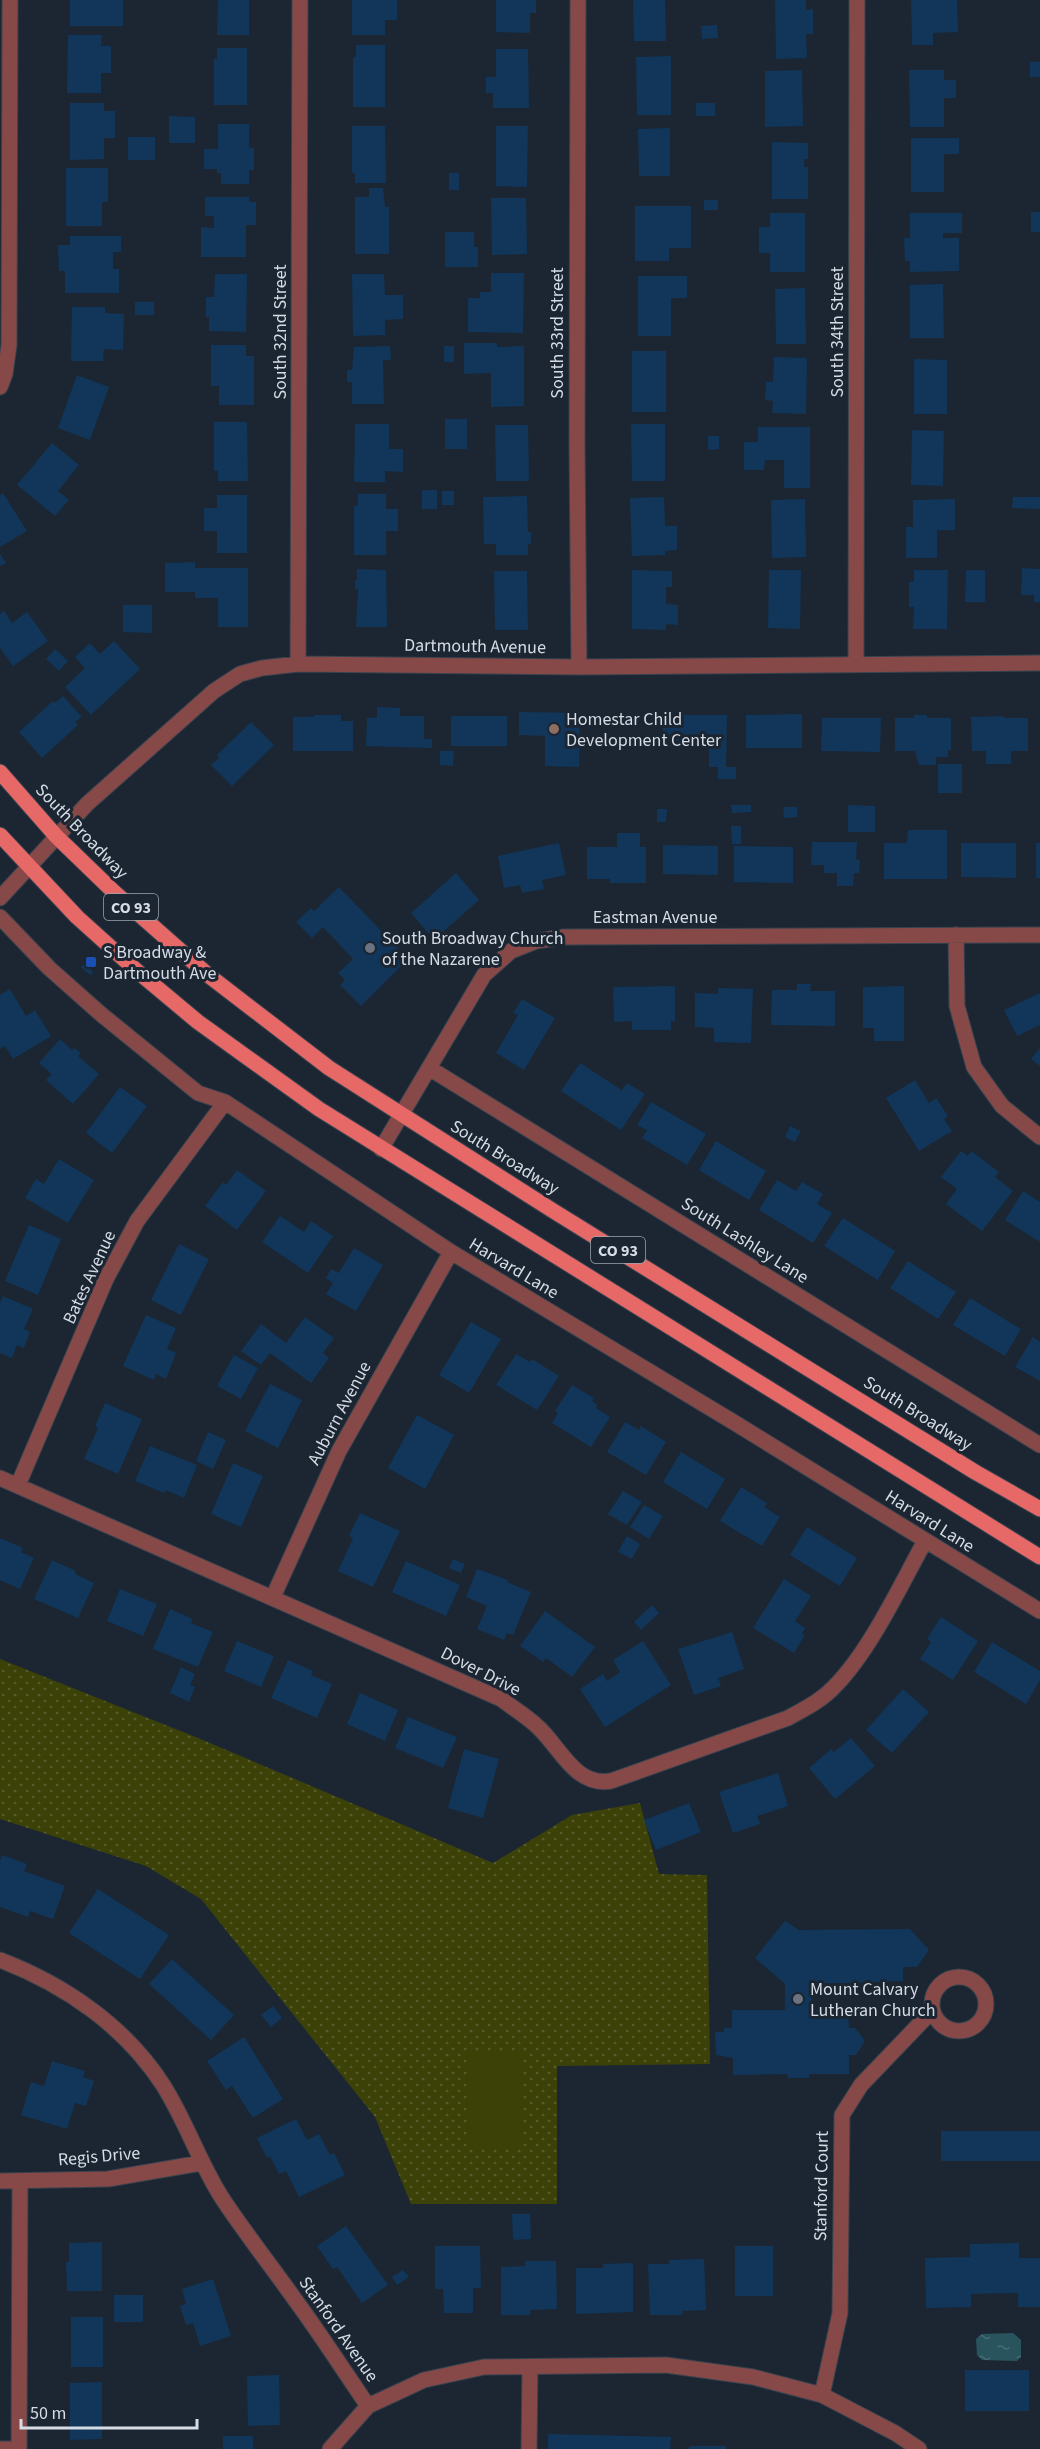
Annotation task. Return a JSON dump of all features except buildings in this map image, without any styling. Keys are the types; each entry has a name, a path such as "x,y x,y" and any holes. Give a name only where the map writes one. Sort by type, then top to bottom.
{"main road":[{"name":"South Broadway","path":"0,772 56,836 115,892 225,988 329,1068 975,1472 1040,1509"},
{"name":"CO 93","path":"0,835 28,867 102,940 198,1022 319,1109 1040,1557"}],"street":[{"path":"0,387 5,374 9,345 10,0"},
{"name":"South 32nd Street","path":"298,664 300,0"},
{"name":"South 33rd Street","path":"578,0 576,445 579,667"},
{"name":"South 34th Street","path":"856,665 857,0"},
{"name":"Dartmouth Avenue","path":"0,898 87,804 214,691 240,674 262,668 298,664 579,667 1040,663"},
{"name":"Harvard Lane","path":"0,917 49,968 102,1015 198,1093 225,1102 451,1252 1040,1611"},
{"path":"956,935 957,1006 974,1067 1002,1106 1040,1137"},
{"name":"Eastman Avenue","path":"381,1149 484,975 511,951 536,942 564,937 1040,935"},
{"name":"South Lashley Lane","path":"429,1068 1040,1444"},
{"name":"Bates Avenue","path":"18,1485 106,1279 137,1221 225,1102"},
{"name":"Auburn Avenue","path":"273,1597 339,1450 451,1252"},
{"name":"Dover Drive","path":"0,1478 501,1699 538,1726 582,1777 600,1783 788,1718 813,1705 834,1688 861,1653 925,1541"},
{"name":"Stanford Avenue","path":"0,1960 32,1972 91,2008 126,2039 162,2085 190,2136 201,2163 223,2198 311,2321 368,2406 424,2380 484,2367 666,2365 753,2377 822,2395 895,2433 919,2449"},
{"name":"Stanford Court","path":"822,2395 840,2313 842,2115 861,2085 933,2011"},
{"name":"Regis Drive","path":"0,2181 108,2179 201,2163"},
{"path":"0,2449 19,2449 20,2181"},
{"path":"529,2449 530,2367"},
{"path":"330,2449 368,2406"}],"green space":[{"path":"0,1659 198,1738 493,1863 572,1815 640,1803 659,1874 707,1875 710,2064 557,2066 557,2204 411,2204 375,2117 201,1899 146,1866 0,1819"},
{"path":"468,2053 523,2053 523,2146 467,2146"}],"water":[{"path":"1013,2333 1021,2340 1021,2357 1017,2361 982,2360 977,2355 976,2339 982,2334"}],"place":[{"name":"Homestar Child Development Center","path":"554,729"},
{"name":"South Broadway Church of the Nazarene","path":"370,948"},
{"name":"S Broadway & Dartmouth Ave","path":"91,962"},
{"name":"Mount Calvary Lutheran Church","path":"798,1999"}]}
